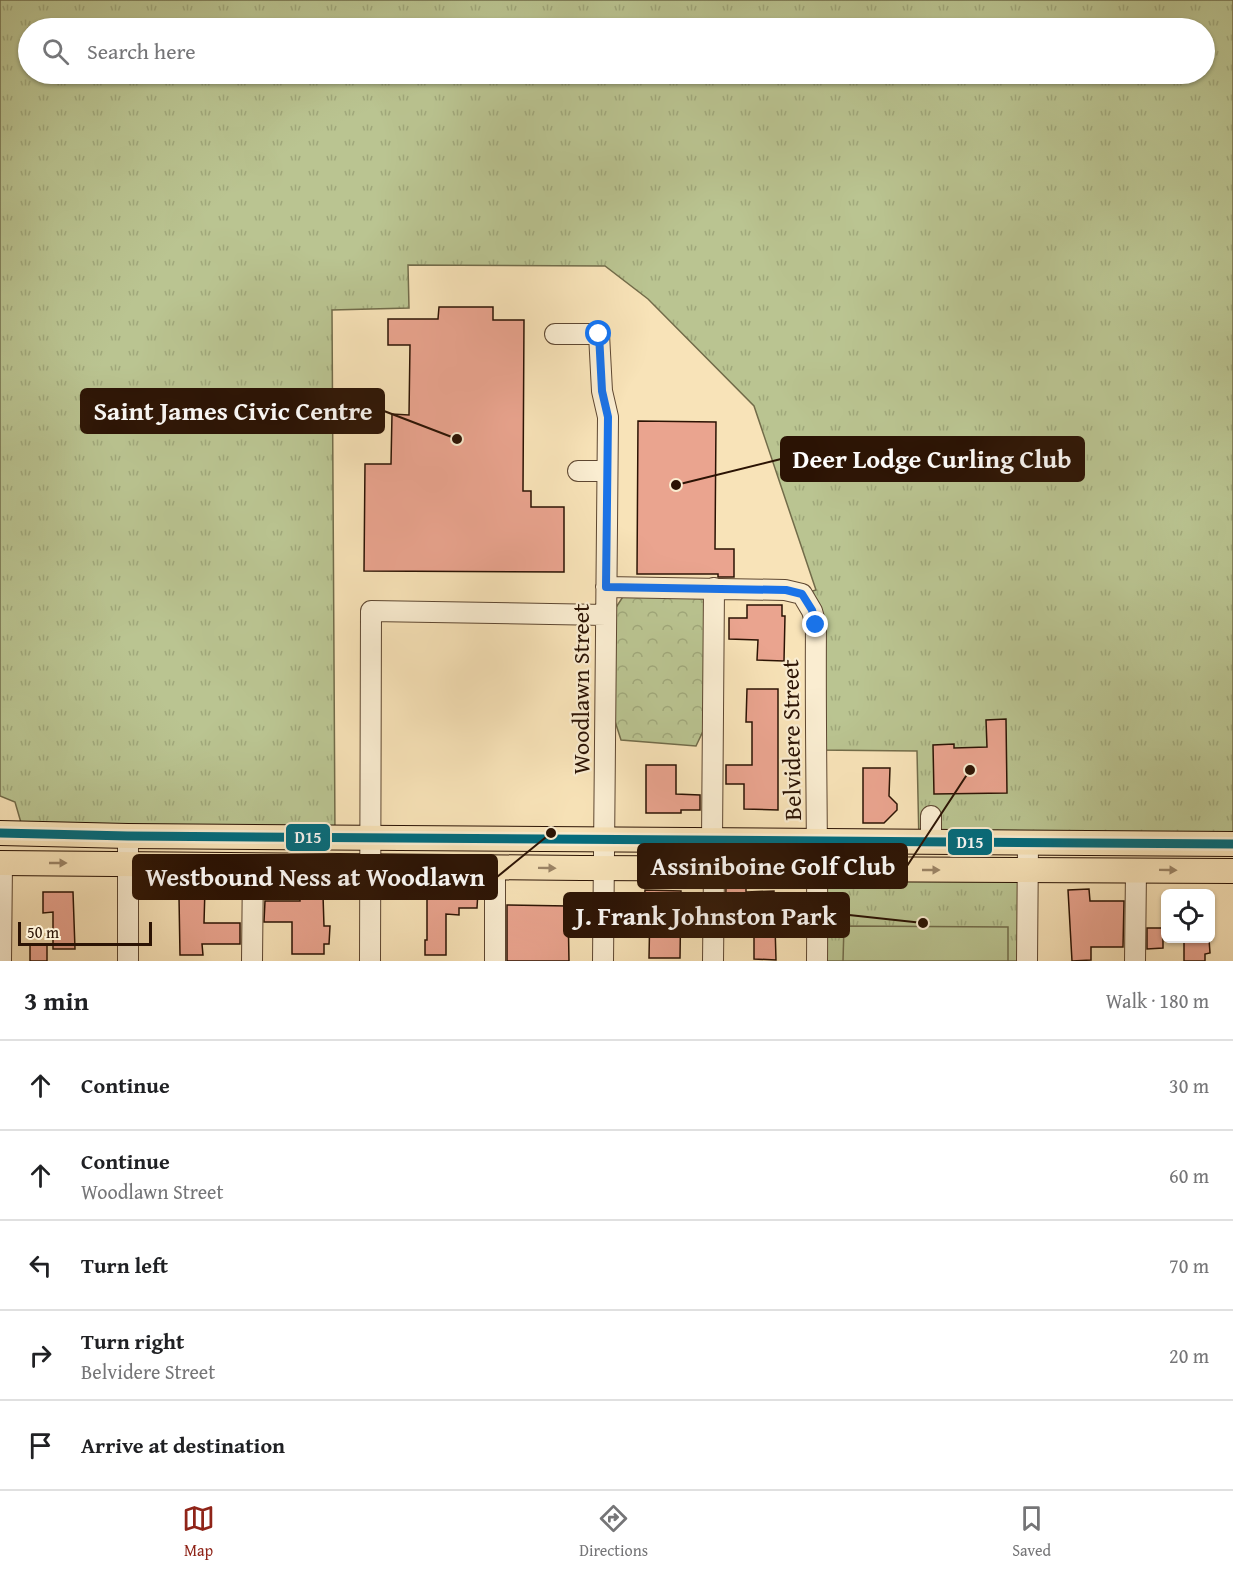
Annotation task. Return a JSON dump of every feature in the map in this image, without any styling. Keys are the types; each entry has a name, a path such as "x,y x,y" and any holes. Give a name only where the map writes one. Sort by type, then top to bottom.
{"main road":[{"path":"0,833 128,836 1233,844"},
{"path":"1,863 1233,871"}],"street":[{"name":"Woodlawn Street","path":"555,334 599,334 602,391 608,417 603,961"},
{"path":"578,471 607,471"},
{"path":"606,587 714,588 712,840"},
{"name":"Belvidere Street","path":"714,588 762,588 802,594 812,610 816,625 817,961"},
{"path":"370,961 371,611 606,615"},
{"path":"931,816 931,843"},
{"path":"128,836 128,961"},
{"path":"1028,843 1028,961"},
{"path":"1,863 1,961"},
{"path":"252,961 253,864"},
{"path":"495,867 495,961"},
{"path":"713,961 714,869"},
{"path":"1135,961 1136,870"}],"green space":[{"path":"0,0 1233,0 1233,844 919,843 917,751 815,750 816,625 802,594 816,590 754,406 648,299 605,266 408,265 409,308 332,310 335,837 24,833 15,802 0,796"},
{"path":"624,595 702,596 708,607 704,729 696,746 621,740 613,715 615,609"},
{"path":"818,869 1028,870 1027,961 817,961"},
{"path":"844,926 1008,927 1008,961 843,961"}],"building":[{"path":"439,307 493,307 493,320 524,320 523,491 531,491 531,507 564,507 564,572 364,571 365,464 391,464 392,414 409,415 410,345 388,345 388,319 438,319"},
{"path":"638,421 716,422 715,549 734,549 734,577 718,577 718,574 637,574"},
{"path":"747,605 782,605 782,616 785,616 784,661 757,660 758,640 729,639 729,618 747,618"},
{"path":"747,689 778,689 778,810 744,809 744,784 726,784 726,765 752,765 752,722 746,722"},
{"path":"1006,719 1007,793 934,794 933,745 954,744 954,748 987,747 986,720"},
{"path":"646,765 676,765 676,794 700,795 700,810 681,810 681,813 646,813"},
{"path":"863,768 890,768 889,796 897,804 897,810 884,823 863,823"},
{"path":"746,886 746,892 774,891 776,960 754,959 754,935 725,935 726,887"},
{"path":"184,887 205,888 204,923 240,923 240,944 202,944 203,955 180,955 179,897 184,897"},
{"path":"1089,889 1090,901 1124,901 1123,947 1091,947 1091,960 1072,961 1068,890"},
{"path":"427,890 478,891 477,908 459,908 459,915 446,914 446,955 425,955"},
{"path":"645,890 681,891 680,958 649,958 650,907 644,907"},
{"path":"43,892 73,892 75,949 53,949 53,912 43,913"},
{"path":"300,895 323,895 324,926 330,926 329,944 324,944 324,954 292,954 292,922 264,922 265,901 300,901"},
{"path":"507,905 568,906 569,961 507,961"},
{"path":"1147,928 1161,928 1163,948 1147,949"},
{"path":"1184,943 1209,943 1210,953 1205,954 1205,961 1184,961"},
{"path":"30,944 47,944 47,961 30,961"}],"transit line":[{"name":"D15","path":"0,833 128,836 1233,844"}],"place":[{"name":"Saint James Civic Centre","path":"457,439"},
{"name":"Deer Lodge Curling Club","path":"676,485"},
{"name":"Assiniboine Golf Club","path":"970,770"},
{"name":"Westbound Ness at Woodlawn","path":"551,833"},
{"name":"J. Frank Johnston Park","path":"923,923"}],"route":[{"path":"599,334 602,391 608,417 606,587 786,590 802,594 812,610 816,625"}]}
